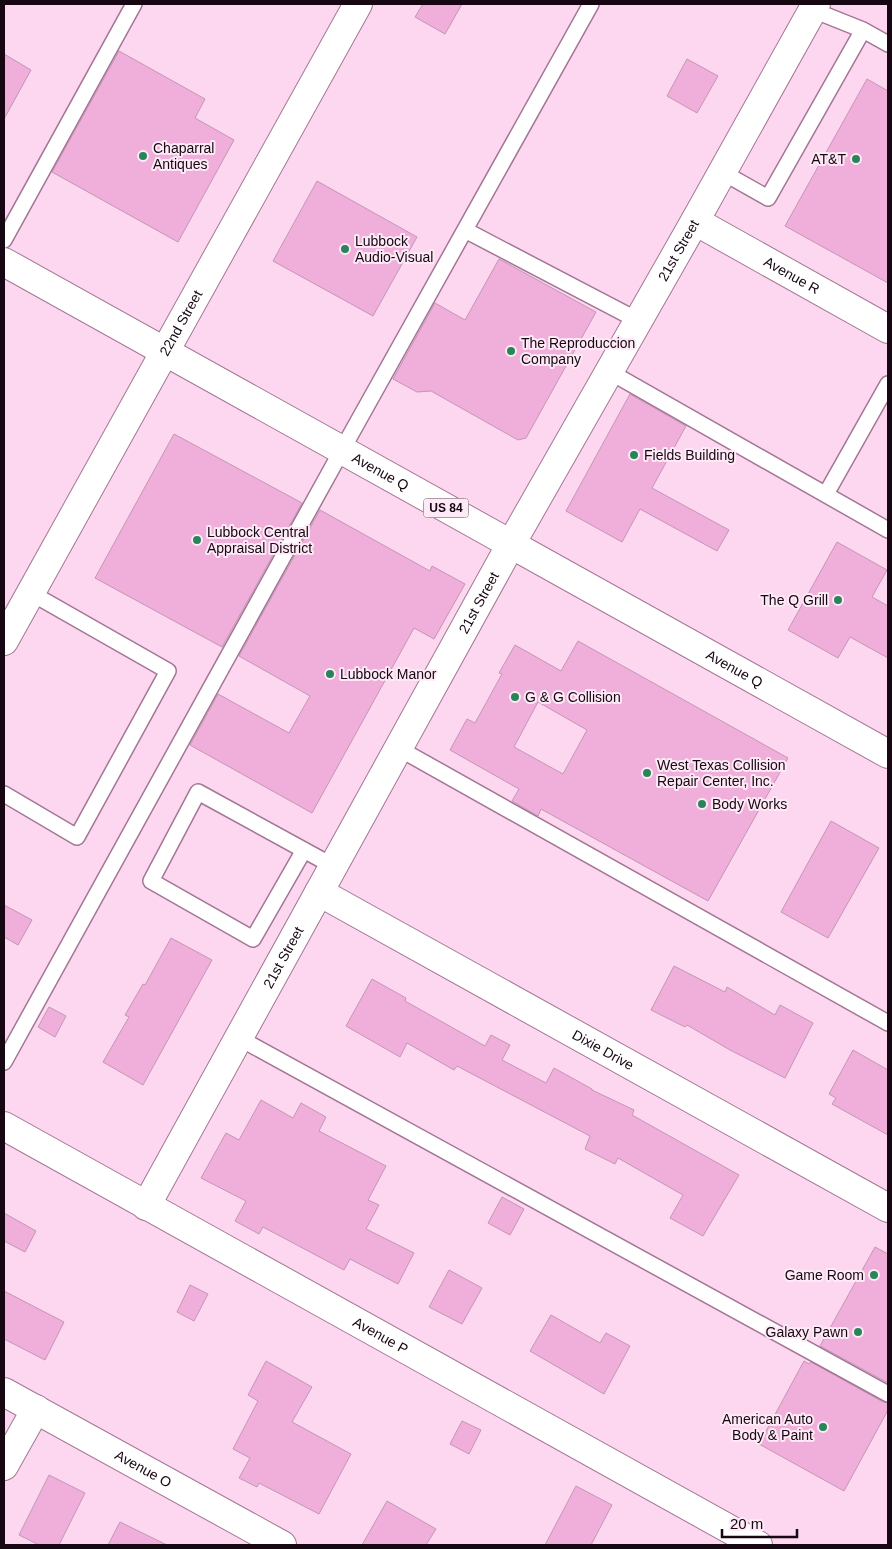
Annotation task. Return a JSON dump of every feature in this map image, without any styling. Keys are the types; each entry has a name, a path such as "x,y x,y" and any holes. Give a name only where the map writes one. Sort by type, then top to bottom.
{"main road":[{"name":"22nd Street","path":"4,641 358,4"},
{"name":"21st Street","path":"146,1206 398,748 814,7"},
{"name":"Avenue R","path":"695,221 888,329"},
{"name":"Avenue Q","path":"4,262 888,754"},
{"name":"Dixie Drive","path":"319,892 888,1208"},
{"name":"Avenue P","path":"4,1126 758,1545"},
{"name":"Avenue O","path":"4,1392 282,1545"},
{"path":"4,1466 36,1410"}],"lane":[{"path":"4,240 134,4"},
{"path":"4,1062 591,4"},
{"path":"814,7 888,44"},
{"path":"722,172 768,198 863,30"},
{"path":"465,230 639,321"},
{"path":"610,372 888,530"},
{"path":"826,494 888,384"},
{"path":"4,794 77,837 168,671 31,593"},
{"path":"398,748 888,1023"},
{"path":"304,850 253,939 151,881 198,792 304,850 333,866"},
{"path":"239,1038 888,1394"}],"building":[{"path":"423,4 462,4 445,34 415,17"},
{"name":"Chaparral Antiques","path":"119,51 205,99 195,118 234,140 178,242 52,172"},
{"path":"4,54 31,70 4,119"},
{"path":"687,59 718,76 697,113 667,96"},
{"name":"AT&T","path":"867,79 888,91 888,283 785,226"},
{"name":"Lubbock Audio-Visual","path":"317,181 417,237 373,316 273,261"},
{"name":"The Reproduccion Company","path":"499,259 596,312 526,438 518,440 431,391 417,392 393,379 435,303 465,320"},
{"name":"Fields Building","path":"630,394 686,426 652,488 729,530 717,551 640,509 622,542 566,511"},
{"name":"Lubbock Central Appraisal District","path":"174,434 302,503 222,647 95,578"},
{"name":"Lubbock Manor","path":"320,510 430,571 432,566 465,584 434,639 414,628 312,813 190,745 218,694 289,733 310,696 239,656"},
{"name":"The Q Grill","path":"837,542 887,570 872,597 888,606 888,658 850,637 838,658 788,630"},
{"path":"578,641 788,758 708,901 541,809 538,816 512,801 519,789 450,750 467,719 475,723 502,674 499,673 515,645 561,671","holes":["538,702 587,730 563,774 514,747"]},
{"path":"831,821 879,848 828,938 781,912"},
{"path":"4,905 32,920 18,945 4,937"},
{"path":"171,938 212,960 143,1085 103,1062 129,1017 125,1015 143,984 145,985"},
{"path":"674,966 725,992 727,987 775,1015 780,1005 813,1023 785,1078 730,1050 687,1025 685,1027 651,1010"},
{"path":"372,979 406,998 405,1001 485,1046 491,1035 510,1045 502,1060 546,1083 554,1068 592,1090 634,1110 632,1115 739,1175 703,1236 670,1218 683,1195 618,1158 615,1164 585,1149 590,1136 457,1066 454,1070 407,1043 400,1057 346,1026"},
{"path":"49,1007 66,1016 55,1037 38,1027"},
{"path":"853,1050 888,1070 888,1135 832,1104 836,1098 829,1094"},
{"path":"261,1100 293,1118 301,1103 326,1117 319,1131 386,1166 368,1200 379,1205 366,1229 414,1253 398,1284 350,1259 344,1270 263,1227 259,1234 235,1221 246,1201 201,1178 226,1133 239,1140"},
{"path":"502,1197 524,1209 510,1235 488,1223"},
{"path":"4,1213 36,1231 25,1252 4,1241"},
{"name":"Galaxy Pawn","path":"875,1247 888,1254 888,1383 820,1346"},
{"path":"449,1270 482,1288 462,1324 429,1307"},
{"path":"190,1285 208,1294 194,1321 177,1312"},
{"path":"4,1291 64,1322 45,1360 4,1339"},
{"path":"551,1315 600,1343 606,1333 630,1346 604,1394 530,1351"},
{"path":"266,1361 312,1387 292,1422 351,1454 319,1514 259,1483 257,1487 239,1478 250,1458 233,1449 258,1401 248,1395"},
{"name":"American Auto Body & Paint","path":"804,1361 809,1364 811,1362 888,1403 888,1410 844,1491 759,1444"},
{"path":"462,1421 481,1430 469,1454 450,1444"},
{"path":"49,1475 85,1493 59,1545 39,1545 19,1535"},
{"path":"576,1486 612,1505 591,1545 545,1545"},
{"path":"387,1501 436,1529 426,1545 362,1545"},
{"path":"120,1522 167,1545 108,1545"}],"place":[{"name":"Chaparral Antiques","path":"143,156"},
{"name":"AT&T","path":"856,159"},
{"name":"Lubbock Audio-Visual","path":"345,249"},
{"name":"The Reproduccion Company","path":"511,351"},
{"name":"Fields Building","path":"634,455"},
{"name":"Lubbock Central Appraisal District","path":"197,540"},
{"name":"The Q Grill","path":"838,600"},
{"name":"Lubbock Manor","path":"330,674"},
{"name":"G & G Collision","path":"515,697"},
{"name":"West Texas Collision Repair Center, Inc.","path":"647,773"},
{"name":"Body Works","path":"702,804"},
{"name":"Game Room","path":"874,1275"},
{"name":"Galaxy Pawn","path":"858,1332"},
{"name":"American Auto Body & Paint","path":"823,1427"}]}
